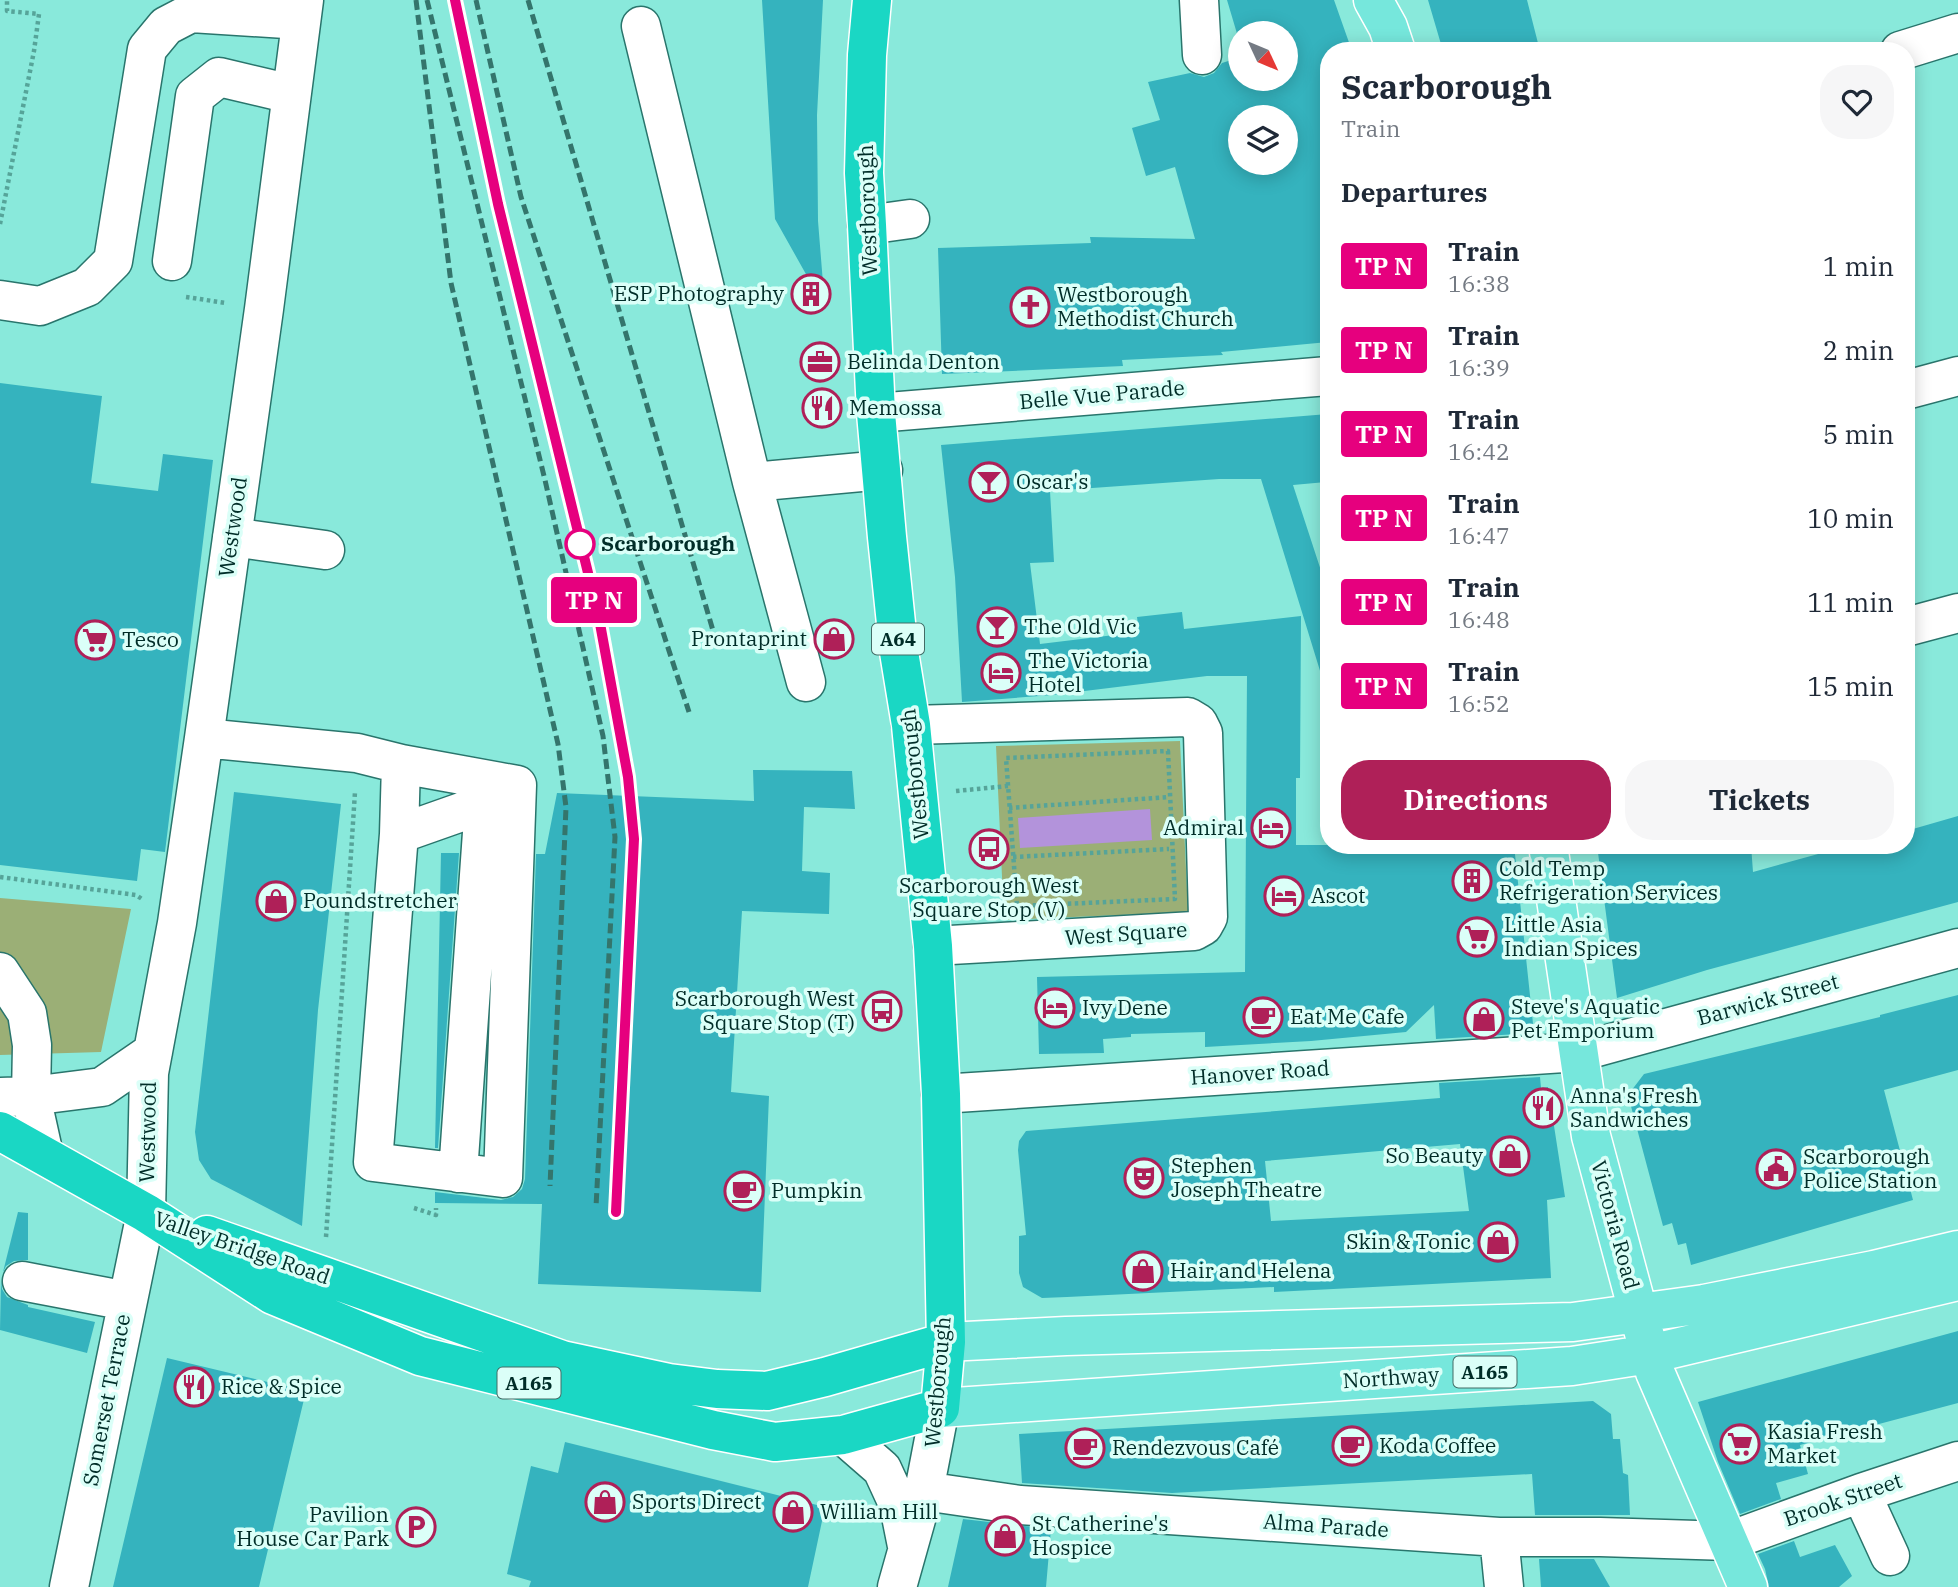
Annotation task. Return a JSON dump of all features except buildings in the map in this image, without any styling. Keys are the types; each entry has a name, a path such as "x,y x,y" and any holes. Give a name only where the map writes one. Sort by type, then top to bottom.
{"highway":[{"name":"Westborough","path":"872,0 867,55 864,173 876,413 887,537 899,652 919,796 933,946 941,1094 946,1342 940,1408"},
{"name":"A165","path":"0,1131 146,1213"},
{"name":"Valley Bridge Road","path":"146,1213 562,1360 668,1383 716,1390 767,1391 946,1342"},
{"name":"Valley Bridge Road","path":"146,1213 273,1295 420,1356 713,1430 775,1442 843,1435 940,1408"}],"main road":[{"path":"1373,0 1393,42"},
{"name":"Victoria Road","path":"1549,854 1591,1136 1639,1315 1655,1372 1748,1587"},
{"name":"A165","path":"946,1342 1066,1336 1573,1322 1639,1315 1874,1270 1958,1250"},
{"name":"Northway","path":"940,1408 1572,1366 1650,1354 1958,1281"}],"street":[{"path":"1199,0 1202,55"},
{"path":"0,300 40,306 87,287 113,261 147,49 166,26 191,13 303,10"},
{"name":"Westwood","path":"146,1213 149,1073 177,923 204,738 303,10"},
{"path":"641,26 752,482 806,682"},
{"path":"1915,46 1958,33"},
{"path":"172,261 195,96 219,78 292,94"},
{"path":"867,225 910,219"},
{"path":"1915,388 1958,376"},
{"name":"Belle Vue Parade","path":"876,413 1320,377"},
{"path":"752,482 883,470"},
{"path":"232,537 325,550"},
{"path":"1915,624 1958,613"},
{"name":"West Square","path":"911,725 1188,717 1198,723 1203,733 1208,917 1203,926 1194,930 933,946"},
{"path":"204,738 357,753 401,764 484,792"},
{"path":"401,764 399,834 373,1162 458,1173 484,792"},
{"path":"399,834 484,792"},
{"name":"Barwick Street","path":"1579,1052 1958,948"},
{"path":"0,972 27,1013 32,1045 16,1097 44,1155"},
{"name":"Westwood","path":"16,1097 102,1087 153,1052"},
{"name":"Hanover Road","path":"941,1094 1579,1052"},
{"name":"Somerset Terrace","path":"69,1587 146,1213"},
{"path":"8,1278 127,1300"},
{"name":"Westborough","path":"898,1575 924,1491 940,1408"},
{"name":"Westborough","path":"843,1435 882,1469 900,1506 898,1575"},
{"name":"Brook Street","path":"1729,1541 1958,1461"},
{"name":"Alma Parade","path":"924,1491 1020,1505 1499,1537 1729,1541"},
{"path":"1861,1493 1890,1556"},
{"path":"1499,1537 1504,1587"}],"path":[{"path":"0,224 39,14 7,11 7,0"},
{"path":"1168,751 1175,899 1017,906 1008,786 1006,758 1168,751"},
{"path":"323,1276 357,753"},
{"path":"919,796 1008,786"},
{"path":"1010,808 1159,798"},
{"path":"1013,858 1161,849"},
{"path":"0,877 136,895 177,923"},
{"path":"927,888 1015,881"}],"green space":[{"path":"1180,741 1188,912 1004,920 996,746"},
{"path":"0,898 131,909 101,1052 0,1055"}],"shaded area":[{"path":"1150,809 1152,840 1020,848 1018,818"}],"railway":[{"path":"416,0 451,283 558,744 566,807 550,1186"},
{"path":"427,0 545,480 603,736 615,837 596,1207"},
{"path":"455,0 498,204 599,618 628,777 634,839 616,1212"},
{"path":"476,0 521,197 689,712"},
{"path":"528,0 714,634"}],"train":[{"path":"455,0 498,204 599,618 628,777 634,839 616,1212"}],"place":[{"name":"ESP Photography","path":"811,294"},
{"name":"Westborough Methodist Church","path":"1030,307"},
{"name":"Belinda Denton","path":"820,362"},
{"name":"Memossa","path":"822,408"},
{"name":"Oscar's","path":"989,482"},
{"name":"Scarborough","path":"580,544"},
{"name":"The Old Vic","path":"997,627"},
{"name":"Prontaprint","path":"834,639"},
{"name":"Tesco","path":"95,640"},
{"name":"The Victoria Hotel","path":"1001,673"},
{"name":"Admiral","path":"1271,828"},
{"name":"Scarborough West Square Stop (V)","path":"989,849"},
{"name":"Cold Temp Refrigeration Services","path":"1472,881"},
{"name":"Ascot","path":"1284,896"},
{"name":"Poundstretcher","path":"276,901"},
{"name":"Little Asia Indian Spices","path":"1477,937"},
{"name":"Ivy Dene","path":"1055,1008"},
{"name":"Scarborough West Square Stop (T)","path":"882,1011"},
{"name":"Eat Me Cafe","path":"1263,1017"},
{"name":"Steve's Aquatic Pet Emporium","path":"1484,1019"},
{"name":"Anna's Fresh Sandwiches","path":"1543,1108"},
{"name":"So Beauty","path":"1510,1156"},
{"name":"Scarborough Police Station","path":"1776,1169"},
{"name":"Stephen Joseph Theatre","path":"1144,1178"},
{"name":"Pumpkin","path":"744,1191"},
{"name":"Skin & Tonic","path":"1498,1242"},
{"name":"Hair and Helena","path":"1143,1271"},
{"name":"Rice & Spice","path":"194,1387"},
{"name":"Kasia Fresh Market","path":"1740,1444"},
{"name":"Koda Coffee","path":"1352,1446"},
{"name":"Rendezvous Café","path":"1085,1448"},
{"name":"Sports Direct","path":"605,1502"},
{"name":"William Hill","path":"793,1512"},
{"name":"Pavilion House Car Park","path":"416,1527"},
{"name":"St Catherine's Hospice","path":"1005,1536"}]}
